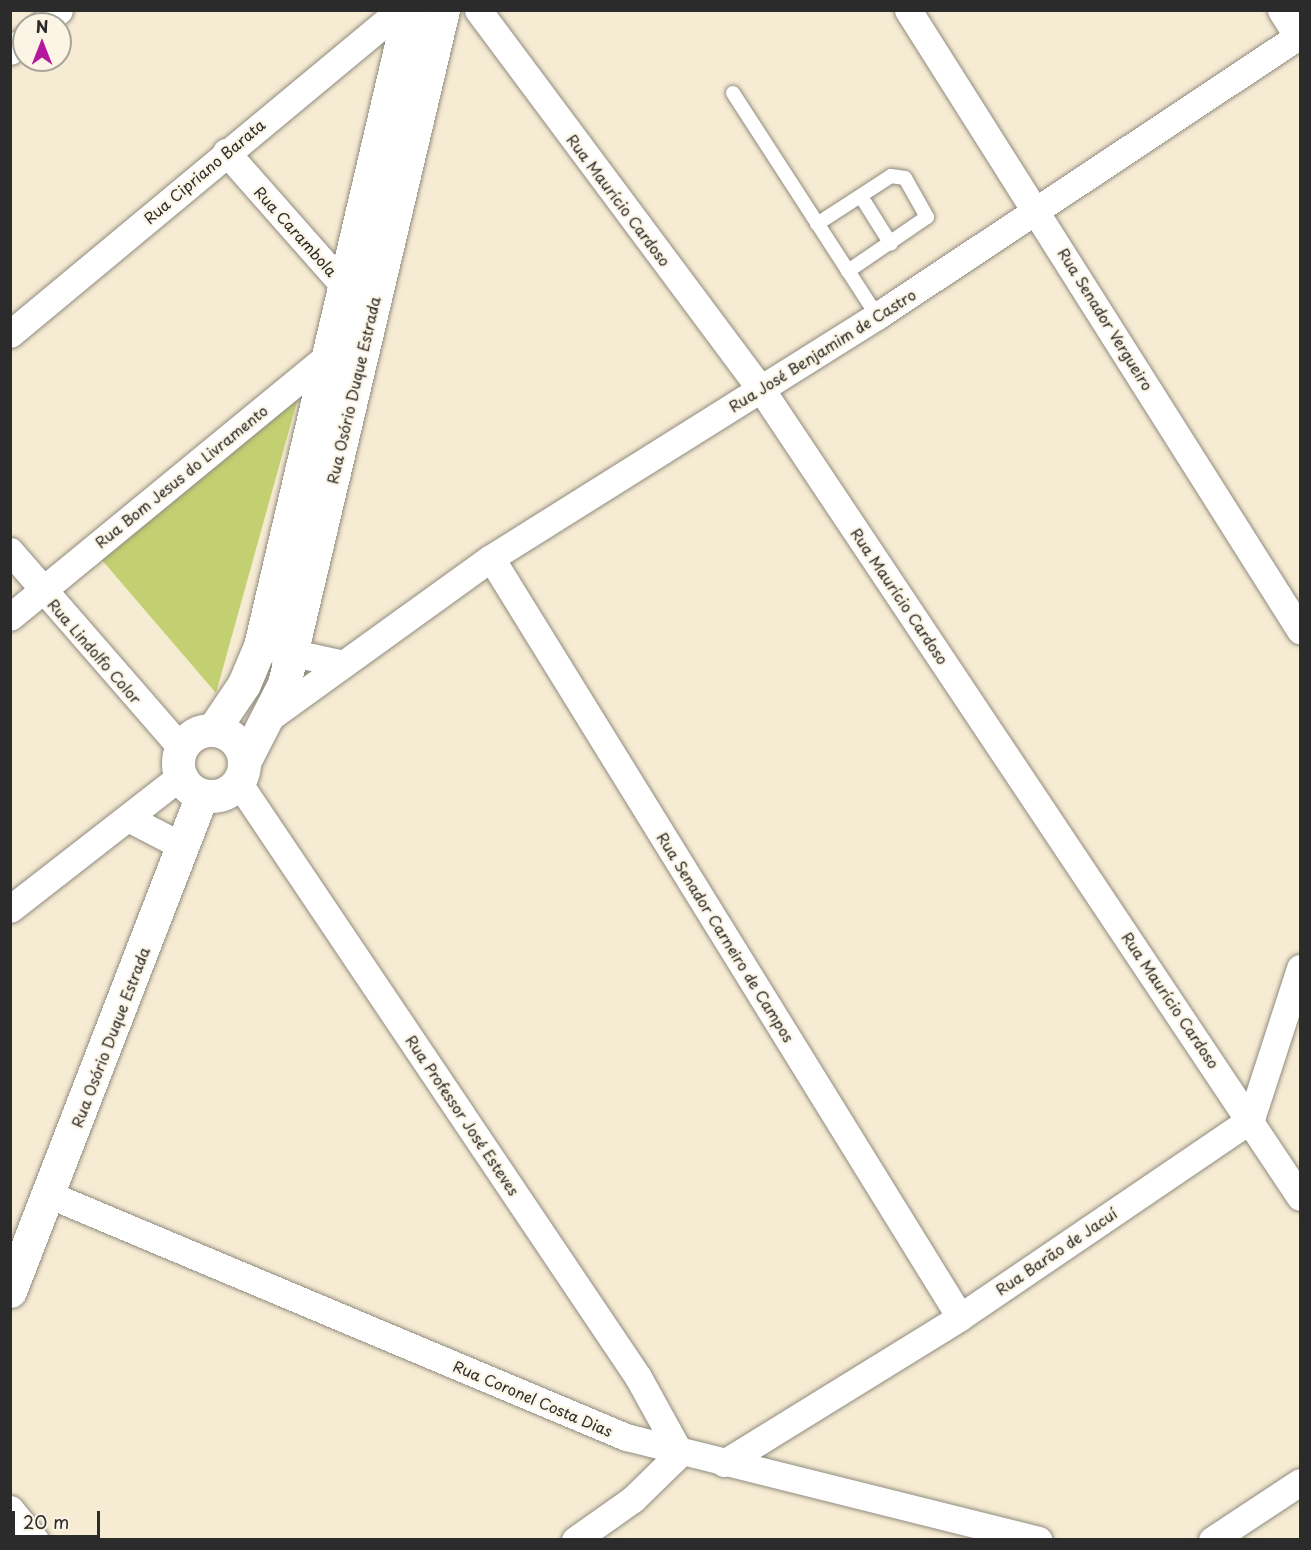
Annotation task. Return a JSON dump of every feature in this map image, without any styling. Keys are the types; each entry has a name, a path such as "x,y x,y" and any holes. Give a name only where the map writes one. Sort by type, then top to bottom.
{"street":[{"name":"Rua Cipriano Barata","path":"10,334 226,152 400,10"},
{"name":"Rua Osório Duque Estrada","path":"241,772 284,684 359,364 360,291 409,10"},
{"name":"Rua Osório Duque Estrada","path":"213,730 244,684 260,646 327,357 360,291 443,10"},
{"name":"Rua Maurício Cardoso","path":"478,10 761,389 1251,1119 1300,1197"},
{"name":"Rua Senador Vergueiro","path":"908,10 1037,209 1300,630"},
{"path":"1281,10 1299,36"},
{"name":"Rua José Benjamim de Castro","path":"264,722 491,558 877,316 1299,36"},
{"name":"Rua Carambola","path":"226,152 360,291"},
{"path":"327,357 359,364"},
{"name":"Rua Bom Jesus do Livramento","path":"10,616 327,357"},
{"name":"Rua Lindolfo Color","path":"10,551 188,773"},
{"name":"Rua Senador Carneiro de Campos","path":"491,558 960,1317"},
{"path":"260,646 343,664"},
{"path":"10,909 188,773 194,735 213,730 231,737 241,772 218,795 188,773"},
{"name":"Rua Professor José Esteves","path":"241,772 638,1377 680,1453"},
{"name":"Rua Osório Duque Estrada","path":"12,1293 182,846 188,773"},
{"path":"130,819 182,846"},
{"path":"1251,1119 1300,968"},
{"name":"Rua Barão de Jacuí","path":"724,1463 960,1317 1251,1119"},
{"name":"Rua Coronel Costa Dias","path":"50,1195 626,1437 680,1453 1038,1539"},
{"path":"576,1539 633,1499 680,1453"},
{"path":"1212,1539 1300,1482"},
{"path":"10,1509 35,1539"}],"lane":[{"path":"733,93 877,316"},
{"path":"817,224 898,176 921,203 926,212 923,223 848,271"},
{"path":"862,198 891,244"}],"green space":[{"path":"298,398 216,693 101,559"}]}
